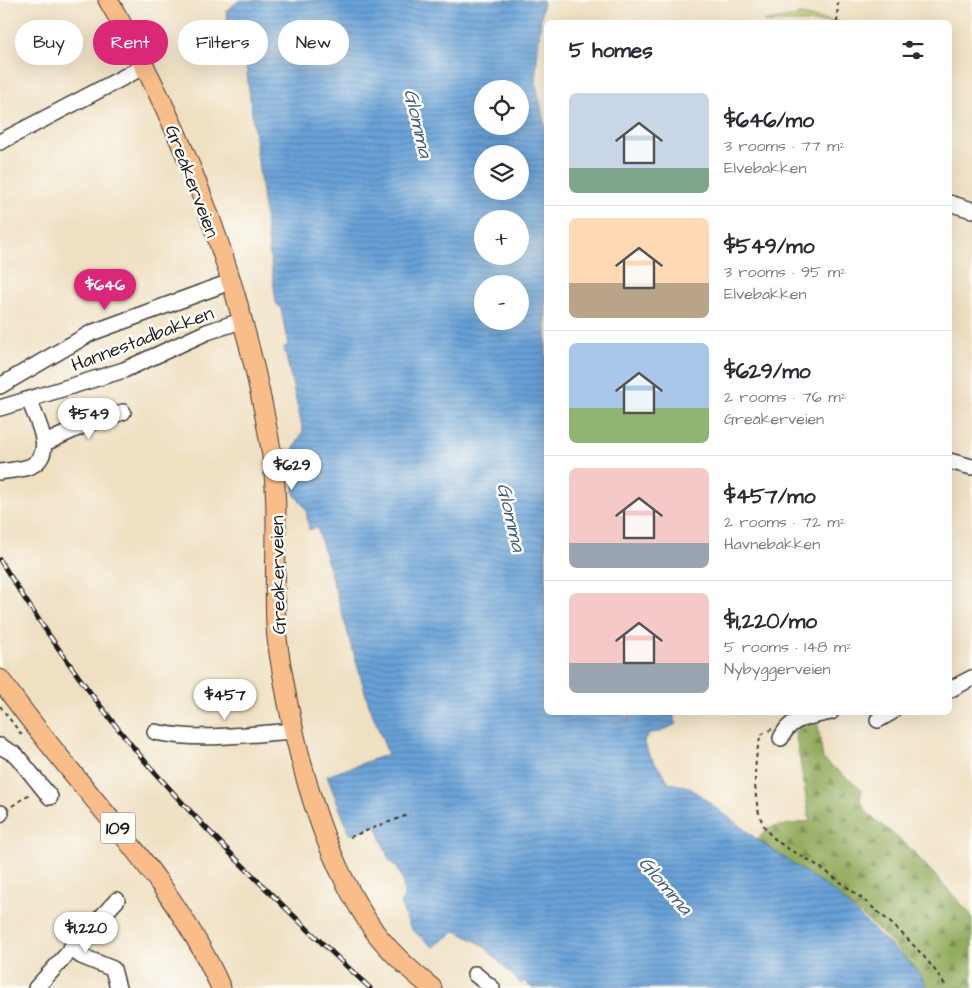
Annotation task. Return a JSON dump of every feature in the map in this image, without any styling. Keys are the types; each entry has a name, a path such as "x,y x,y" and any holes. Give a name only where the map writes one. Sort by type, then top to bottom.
{"main road":[{"name":"Greåkerveien","path":"108,0 145,66 200,194 230,282 241,321 271,446 276,493 276,630 294,731 322,826 355,900 390,950 432,988"},
{"name":"109","path":"0,678 26,716 140,854 188,927 221,988"}],"street":[{"path":"0,142 145,66"},
{"path":"952,204 972,210"},
{"path":"0,386 91,332 230,282"},
{"name":"Hannestadbakken","path":"0,408 124,370 208,332 241,321"},
{"path":"0,472 31,466 42,456 45,443 29,400"},
{"path":"45,443 89,423 123,412"},
{"path":"952,462 972,467"},
{"path":"952,688 972,678"},
{"path":"784,732 798,719 817,715"},
{"path":"878,720 887,715"},
{"path":"155,732 181,736 210,736 294,731"},
{"path":"0,746 16,755 46,792"},
{"path":"36,988 117,900"},
{"path":"72,948 81,956 113,969 118,988"},
{"path":"475,974 492,988"}],"path":[{"path":"837,20 838,0"},
{"path":"0,706 29,744"},
{"path":"784,732 766,731 761,735 757,746 756,789 758,807 767,831 868,904 907,940 947,988"},
{"path":"1,813 46,792"},
{"path":"350,837 410,814"}],"green space":[{"path":"799,15 828,20 774,20"},
{"path":"817,719 823,759 862,790 860,800 868,814 908,846 972,916 972,988 928,988 912,965 872,925 828,889 758,840 767,828 810,821 795,731 804,722"}],"water":[{"name":"Glomma","path":"240,0 543,0 535,79 544,122 544,715 625,715 628,722 627,715 673,715 676,724 660,732 650,733 644,740 648,753 670,783 689,787 758,840 833,891 916,969 928,988 532,988 524,981 521,984 483,945 456,931 433,947 411,929 400,904 404,897 403,881 397,867 390,862 376,825 350,835 327,776 388,754 368,702 317,527 309,530 306,509 294,494 292,452 303,431 284,347 288,346 281,309 276,303 246,65 268,65 268,20 228,20 226,11"}],"railway":[{"path":"0,560 74,670 156,774 260,883 370,988"}]}
